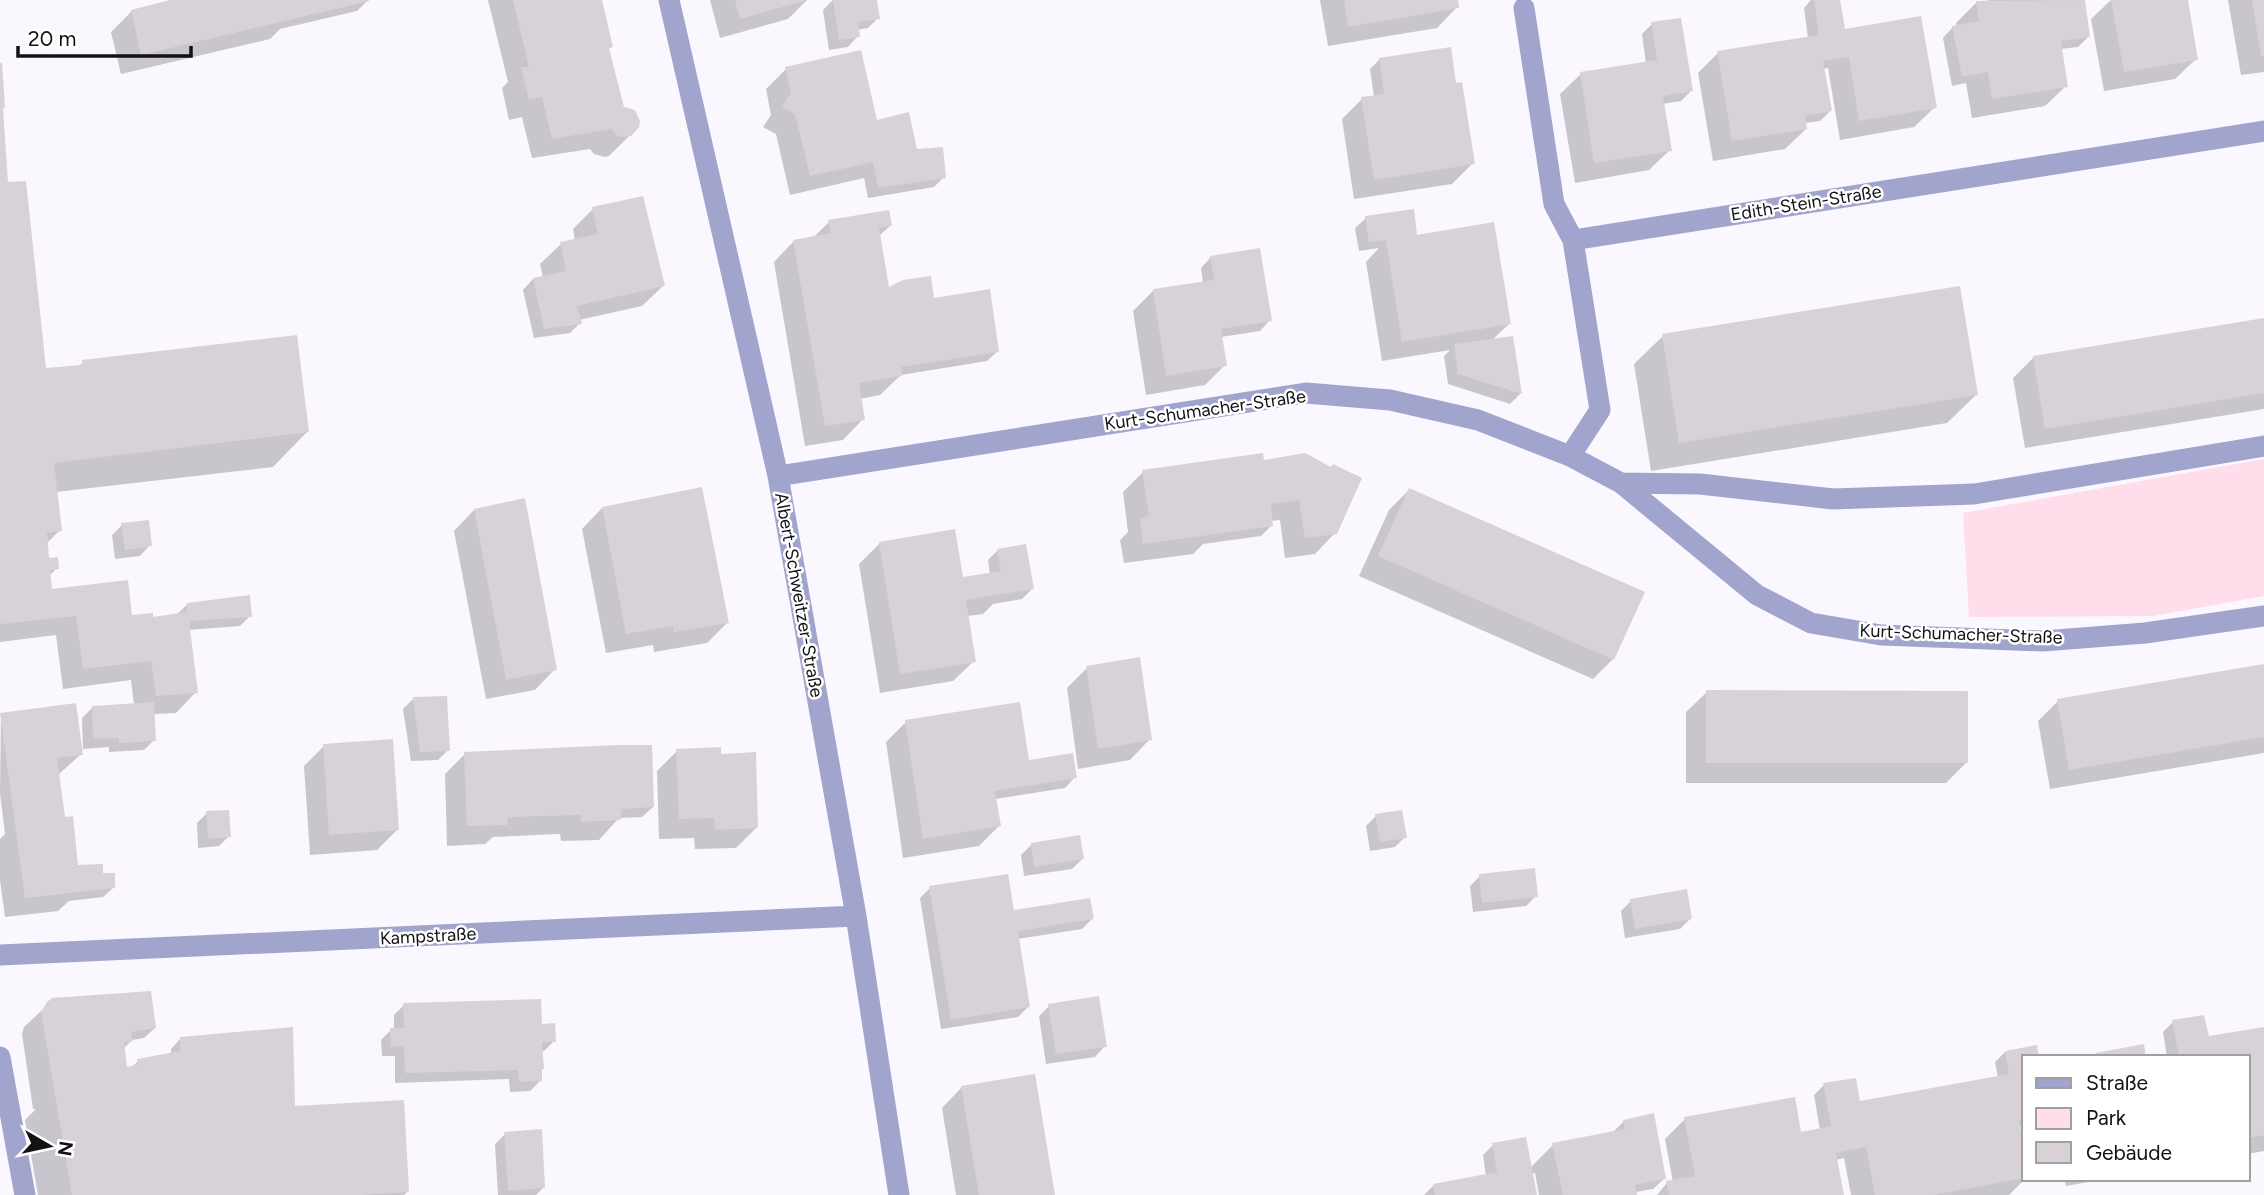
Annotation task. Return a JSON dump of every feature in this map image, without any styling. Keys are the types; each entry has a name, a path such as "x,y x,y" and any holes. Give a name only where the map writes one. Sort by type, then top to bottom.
{"street":[{"name":"Albert-Schweitzer-Straße","path":"669,0 778,476 856,916 900,1195"},
{"path":"1524,8 1554,204 1573,240 1600,410 1570,456"},
{"name":"Edith-Stein-Straße","path":"1573,240 2264,131"},
{"name":"Kurt-Schumacher-Straße","path":"778,476 1306,393 1390,400 1478,420 1570,456 1621,483 1757,595 1811,623 1881,635 2043,641 2145,633 2264,616"},
{"name":"Kurt-Schumacher-Straße","path":"1621,483 1700,484 1833,499 1974,494 2264,446"},
{"name":"Kampstraße","path":"0,955 856,916"},
{"path":"0,1057 25,1195"}],"green space":[{"path":"2264,459 2264,596 2153,616 1969,617 1963,513"}],"building":[{"path":"170,0 369,1 141,55 131,10"},
{"path":"513,0 602,0 613,47 609,48 624,107 635,110 640,121 639,127 631,136 619,137 611,129 552,139 542,97 529,100 521,67 529,67"},
{"path":"735,0 804,0 804,1 740,19"},
{"path":"833,0 877,0 880,19 858,22 860,37 839,40"},
{"path":"1344,0 1458,0 1459,8 1348,27"},
{"path":"1814,0 1840,0 1845,29 1921,16 1937,108 1859,121 1849,57 1823,61 1832,111 1805,116 1807,129 1732,141 1717,51 1819,35"},
{"path":"2085,0 2090,37 2061,41 2068,87 1992,99 1988,72 1962,77 1952,26 1979,21 1976,1"},
{"path":"2111,0 2188,0 2198,60 2124,72"},
{"path":"2252,0 2264,0 2264,56 2261,56"},
{"path":"1681,18 1693,91 1663,96 1672,151 1594,163 1580,72 1657,60 1651,22"},
{"path":"1451,47 1456,83 1462,82 1475,164 1374,180 1361,97 1384,94 1379,58"},
{"path":"861,50 877,120 909,112 917,149 943,147 946,178 878,188 873,162 810,176 795,114 782,107 791,93 785,67"},
{"path":"0,63 8,182 26,181 46,368 82,365 82,360 297,335 309,432 54,463 62,531 47,533 49,558 58,557 59,569 50,570 52,589 128,580 132,615 153,613 153,617 187,612 187,603 250,595 252,617 189,621 198,693 156,696 151,661 83,669 76,616 0,624"},
{"path":"643,196 665,286 577,306 582,324 544,329 533,278 566,271 560,242 598,234 592,207"},
{"path":"1414,209 1417,235 1494,222 1511,324 1402,342 1386,240 1369,242 1365,216"},
{"path":"889,210 892,226 879,228 889,287 903,280 931,276 934,298 990,289 999,352 901,367 902,376 859,383 865,420 825,426 793,240 831,233 828,220"},
{"path":"1260,248 1272,321 1221,329 1227,366 1166,376 1153,289 1214,280 1210,256"},
{"path":"1960,286 1978,395 1679,443 1662,334"},
{"path":"2264,318 2264,393 2045,429 2033,356"},
{"path":"1513,336 1522,394 1458,374 1454,344"},
{"path":"1263,453 1264,460 1305,453 1331,467 1333,464 1362,478 1337,534 1305,538 1299,500 1271,504 1273,526 1143,544 1140,518 1149,516 1142,470"},
{"path":"702,487 729,623 674,632 673,626 626,634 602,507"},
{"path":"1409,488 1645,592 1614,660 1378,556"},
{"path":"525,498 557,670 506,680 474,509"},
{"path":"149,520 152,546 125,550 121,523"},
{"path":"955,529 963,577 1001,571 997,549 1026,544 1034,589 966,600 976,662 900,674 879,542"},
{"path":"1140,657 1152,740 1098,749 1086,666"},
{"path":"2264,664 2264,737 2069,770 2057,699"},
{"path":"1706,690 1968,691 1968,763 1706,763"},
{"path":"447,696 450,751 420,752 413,697"},
{"path":"154,702 156,741 119,743 119,738 93,739 92,706"},
{"path":"1020,702 1029,760 1073,753 1077,778 995,791 1001,826 923,839 905,720"},
{"path":"76,703 83,755 57,758 65,817 73,816 78,865 103,864 103,873 115,873 115,888 25,898 0,713"},
{"path":"393,739 399,830 329,835 323,744"},
{"path":"652,745 654,807 621,809 621,820 581,822 580,815 508,817 507,825 467,826 464,752"},
{"path":"721,747 721,754 756,752 758,828 715,830 714,818 679,819 676,749"},
{"path":"229,810 231,837 208,839 206,811"},
{"path":"1402,810 1407,838 1380,842 1375,814"},
{"path":"1080,835 1084,859 1034,867 1031,843"},
{"path":"1535,868 1538,897 1482,903 1479,874"},
{"path":"1008,874 1014,910 1090,898 1094,919 1018,931 1030,1007 951,1020 929,886"},
{"path":"1687,889 1692,919 1635,929 1630,899"},
{"path":"151,991 156,1028 131,1032 133,1041 124,1042 127,1067 138,1064 137,1059 180,1051 180,1037 293,1027 295,1106 404,1100 409,1192 361,1195 72,1195 41,1012 52,998"},
{"path":"1099,996 1107,1047 1056,1054 1048,1004"},
{"path":"541,999 542,1024 555,1023 556,1042 542,1042 542,1081 519,1082 518,1070 405,1073 404,1046 391,1047 390,1028 404,1028 403,1003"},
{"path":"2204,1015 2209,1036 2264,1027 2264,1135 2250,1138 2250,1055 2179,1055 2172,1020"},
{"path":"2144,1044 2146,1055 2096,1055"},
{"path":"2037,1045 2039,1055 2022,1055 2022,1119 2019,1120 2022,1137 2022,1178 1934,1195 1875,1195 1866,1147 1836,1153 1844,1195 1669,1195 1666,1181 1695,1176 1684,1117 1795,1097 1801,1132 1831,1126 1823,1083 1856,1078 1860,1101 2009,1074 2005,1051"},
{"path":"1035,1074 1055,1195 979,1195 961,1086"},
{"path":"1654,1113 1666,1179 1635,1185 1637,1195 1563,1195 1552,1143 1625,1129 1623,1120"},
{"path":"542,1129 545,1188 508,1191 504,1132"},
{"path":"1526,1137 1537,1195 1435,1195 1433,1184 1497,1172 1492,1143"}]}
